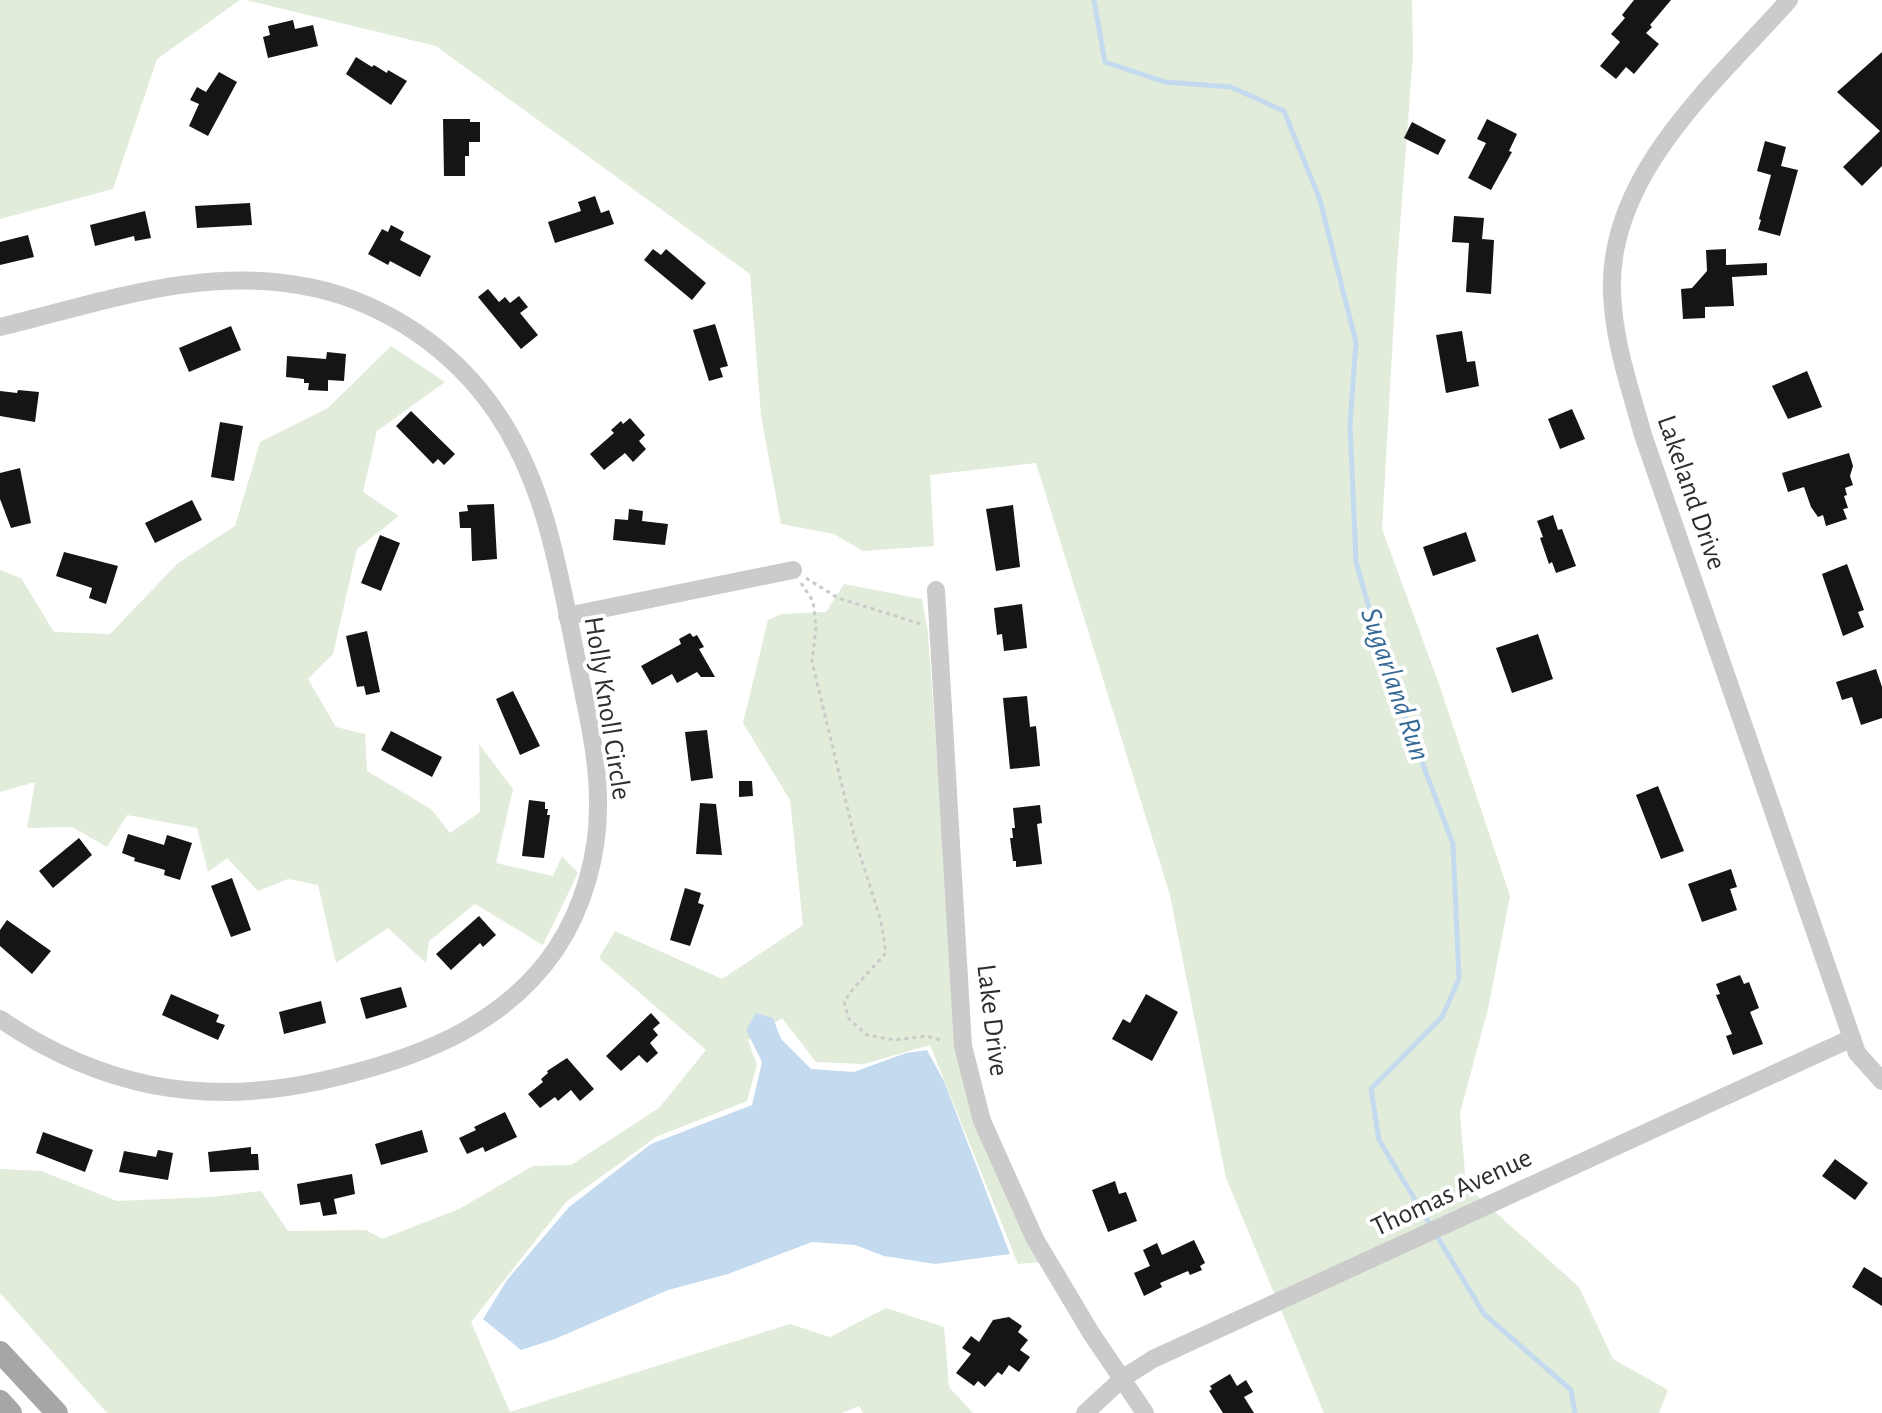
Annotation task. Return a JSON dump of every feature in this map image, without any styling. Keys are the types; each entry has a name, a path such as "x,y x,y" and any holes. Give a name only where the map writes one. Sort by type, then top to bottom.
{"main road":[{"path":"0,1352 57,1413"},
{"path":"0,1401 11,1413"}],"street":[{"name":"Lakeland Drive","path":"1789,0 1688,113 1642,176 1619,234 1612,271 1612,291 1620,356 1643,435 1857,1053 1882,1081"},
{"name":"Holly Knoll Circle","path":"0,327 174,285 239,279 316,289 377,309 409,327 443,354 495,410 521,452 537,488 567,616 596,769 598,803 592,859 584,892 556,949 537,974 490,1016 441,1043 391,1062 292,1087 250,1093 181,1092 99,1071 53,1051 0,1019"},
{"path":"567,616 793,570"},
{"name":"Lake Drive","path":"936,590 963,1046 982,1121 1035,1239 1087,1327 1145,1413"},
{"name":"Thomas Avenue","path":"1085,1413 1123,1378 1153,1359 1852,1038"}],"path":[{"path":"793,570 838,598 927,626 939,625"},
{"path":"793,570 813,601 816,627 812,662 855,839 881,921 886,953 844,1002 849,1019 867,1035 895,1040 926,1036 963,1046"}],"green space":[{"path":"0,0 240,0 157,59 113,189 0,219"},
{"path":"246,0 1412,0 1413,55 1382,529 1439,684 1510,896 1488,1009 1460,1113 1466,1186 1579,1287 1613,1359 1668,1390 1659,1413 1324,1413 1226,1178 1170,895 1036,463 930,475 934,546 863,551 834,534 781,524 761,415 750,274 436,46"},
{"path":"391,346 445,382 377,431 363,492 399,516 357,549 333,654 308,679 336,727 365,734 367,771 431,809 450,833 480,812 479,744 513,789 496,863 553,876 562,856 578,873 543,945 475,904 429,941 426,963 388,928 336,963 318,885 288,879 258,891 227,858 208,872 197,828 127,815 107,847 72,827 27,828 35,782 0,792 0,570 21,578 54,632 110,634 178,563 235,526 260,442 328,408"},
{"path":"844,584 922,599 928,633 958,1051 1040,1262 1018,1264 930,1045 864,1064 816,1062 782,1018 748,1040 757,1065 747,1101 656,1137 566,1202 471,1322 510,1412 790,1324 830,1337 886,1308 944,1327 949,1387 973,1413 863,1413 859,1406 842,1413 107,1413 0,1293 0,1169 41,1171 117,1201 212,1197 261,1191 288,1231 366,1230 382,1239 459,1209 533,1166 571,1165 659,1108 706,1050 599,958 615,931 722,979 803,925 790,800 743,723 768,620 781,614 826,612"}],"water":[{"path":"756,1013 773,1018 781,1039 811,1069 854,1072 906,1053 927,1050 944,1081 1010,1254 935,1264 884,1256 855,1245 812,1242 728,1274 668,1290 555,1339 521,1350 483,1319 507,1280 569,1207 651,1144 752,1105 762,1062 746,1030"}],"building":[{"path":"1634,0 1671,0 1646,33 1659,44 1634,74 1626,67 1616,79 1600,66 1620,42 1611,34 1625,18 1622,15"},
{"path":"293,20 295,29 313,25 318,46 268,58 263,37 270,35 268,26"},
{"path":"1882,52 1882,166 1862,186 1843,167 1880,131 1837,92"},
{"path":"356,57 407,81 391,105 346,74"},
{"path":"219,72 237,82 208,136 189,126 199,104 190,100 197,87 206,92"},
{"path":"443,119 480,122 480,142 469,142 469,156 465,156 465,176 444,176"},
{"path":"1487,119 1517,134 1509,151 1512,152 1491,190 1468,178 1486,143 1477,139"},
{"path":"1412,122 1446,140 1438,155 1404,138"},
{"path":"1765,141 1786,147 1781,166 1798,170 1780,236 1758,230 1771,175 1757,171"},
{"path":"595,196 601,213 609,210 614,224 555,243 548,222 581,211 578,202"},
{"path":"250,203 252,225 197,228 195,206"},
{"path":"145,211 151,238 135,241 134,236 95,246 90,225"},
{"path":"1454,216 1484,218 1482,239 1494,240 1491,294 1466,292 1469,243 1452,242"},
{"path":"391,225 404,232 400,240 431,256 420,277 390,261 388,265 368,254 382,229 388,232"},
{"path":"28,235 34,257 0,265 0,242"},
{"path":"653,249 661,255 666,249 706,283 692,300 644,260"},
{"path":"1726,249 1726,265 1767,263 1767,275 1732,277 1734,306 1705,307 1705,318 1683,319 1681,289 1692,288 1707,271 1706,250"},
{"path":"488,289 499,302 505,297 510,303 519,296 528,307 520,313 538,335 521,349 478,297"},
{"path":"715,324 728,366 720,368 723,377 709,381 693,330"},
{"path":"231,326 241,350 189,372 179,348"},
{"path":"1462,331 1467,362 1475,361 1479,386 1446,393 1436,335"},
{"path":"327,352 346,354 344,381 328,380 328,391 308,390 309,383 304,383 304,379 286,377 287,356 326,359"},
{"path":"1807,371 1822,407 1788,419 1772,386"},
{"path":"18,390 39,392 35,422 0,416 0,391 17,393"},
{"path":"1572,409 1585,439 1560,449 1548,419"},
{"path":"411,411 455,454 444,465 438,459 433,464 396,426"},
{"path":"630,418 645,435 639,441 646,449 633,462 625,453 604,470 590,454 614,433 611,430 621,421 623,424"},
{"path":"220,422 243,426 234,481 211,477"},
{"path":"1849,453 1853,485 1845,488 1848,508 1843,509 1847,519 1826,526 1823,515 1818,517 1811,507 1804,487 1788,492 1782,473"},
{"path":"20,468 31,523 11,528 0,499 0,473"},
{"path":"192,500 202,520 155,543 145,523"},
{"path":"494,504 497,559 472,561 471,528 460,528 459,512 468,511 467,505"},
{"path":"1013,505 1020,567 996,571 986,509"},
{"path":"629,509 643,511 642,521 668,524 665,545 613,540 615,519 628,520"},
{"path":"1553,515 1558,530 1562,529 1576,566 1556,573 1552,562 1549,564 1537,521"},
{"path":"1466,532 1476,561 1433,576 1423,547"},
{"path":"380,535 400,543 381,591 361,583"},
{"path":"64,552 118,566 106,604 89,598 92,588 56,576"},
{"path":"1847,564 1864,610 1858,612 1864,627 1843,636 1822,574"},
{"path":"1022,604 1027,648 1004,651 1002,634 997,635 994,608"},
{"path":"367,631 380,692 366,695 364,686 357,687 346,636"},
{"path":"690,633 693,637 697,635 704,647 699,649 715,677 701,677 697,672 677,683 672,674 652,685 641,666 681,644 679,639"},
{"path":"1538,634 1553,679 1512,693 1496,648"},
{"path":"1876,669 1882,687 1882,718 1861,725 1852,697 1842,700 1836,682"},
{"path":"513,691 540,746 520,755 496,699"},
{"path":"1027,696 1030,727 1036,726 1040,766 1010,769 1003,698"},
{"path":"707,730 713,778 691,781 685,732"},
{"path":"391,731 442,757 432,777 381,750"},
{"path":"739,781 752,781 753,796 739,797"},
{"path":"1658,786 1684,851 1661,859 1636,795"},
{"path":"529,800 545,802 547,815 550,815 544,858 522,856"},
{"path":"700,803 716,804 722,855 696,854"},
{"path":"1040,805 1042,823 1037,824 1042,864 1016,867 1010,838 1013,838 1012,828 1015,828 1013,808"},
{"path":"128,834 164,845 167,835 192,843 180,880 164,875 165,870 134,861 135,858 122,853"},
{"path":"79,838 92,855 53,888 39,871"},
{"path":"1731,869 1737,887 1730,889 1737,910 1702,922 1688,884"},
{"path":"232,878 251,930 231,937 211,886"},
{"path":"685,888 701,893 698,903 704,905 690,946 670,940"},
{"path":"479,916 496,935 483,947 480,943 451,970 436,954"},
{"path":"7,920 51,951 32,974 0,946 0,930"},
{"path":"1740,975 1744,984 1749,982 1759,1008 1750,1012 1763,1044 1733,1055 1726,1036 1732,1034 1716,995 1720,994 1716,984"},
{"path":"401,987 407,1007 366,1019 360,998"},
{"path":"171,994 219,1015 216,1022 225,1025 218,1040 162,1015"},
{"path":"1146,994 1178,1012 1152,1061 1112,1039 1123,1019 1130,1023"},
{"path":"321,1001 326,1023 284,1034 279,1012"},
{"path":"651,1013 660,1023 653,1029 658,1035 650,1043 658,1053 647,1063 639,1055 621,1071 606,1056"},
{"path":"567,1058 594,1089 580,1101 571,1090 558,1101 555,1097 540,1108 528,1094 543,1082 541,1079 547,1071"},
{"path":"505,1112 517,1137 485,1152 483,1147 467,1154 459,1138"},
{"path":"422,1130 428,1152 381,1165 375,1144"},
{"path":"43,1132 93,1150 85,1172 36,1153"},
{"path":"251,1147 251,1154 258,1154 259,1170 210,1172 208,1152"},
{"path":"158,1150 173,1153 168,1180 119,1172 124,1151 156,1157"},
{"path":"1835,1159 1868,1183 1855,1200 1822,1176"},
{"path":"352,1174 355,1194 334,1199 337,1214 323,1216 320,1202 300,1205 297,1184"},
{"path":"1115,1181 1119,1194 1126,1192 1137,1221 1108,1232 1092,1190"},
{"path":"1194,1240 1205,1263 1200,1266 1202,1270 1190,1275 1188,1271 1160,1283 1162,1287 1144,1296 1134,1273 1150,1266 1143,1250 1157,1243 1162,1255"},
{"path":"1864,1267 1882,1278 1882,1306 1852,1287"},
{"path":"1009,1317 1022,1326 1018,1332 1028,1340 1020,1350 1030,1357 1019,1372 1009,1365 1002,1375 998,1372 985,1387 978,1381 974,1386 956,1373 971,1354 962,1348 971,1336 979,1342 993,1320"},
{"path":"1230,1374 1237,1386 1246,1380 1253,1392 1244,1397 1254,1413 1223,1413 1209,1391 1212,1389 1210,1386"}],"waterway":[{"name":"Sugarland Run","path":"1094,0 1105,62 1165,82 1231,87 1284,111 1320,200 1356,342 1350,424 1356,562 1386,667 1453,844 1459,979 1442,1017 1371,1089 1379,1140 1484,1314 1571,1390 1575,1413"}]}
